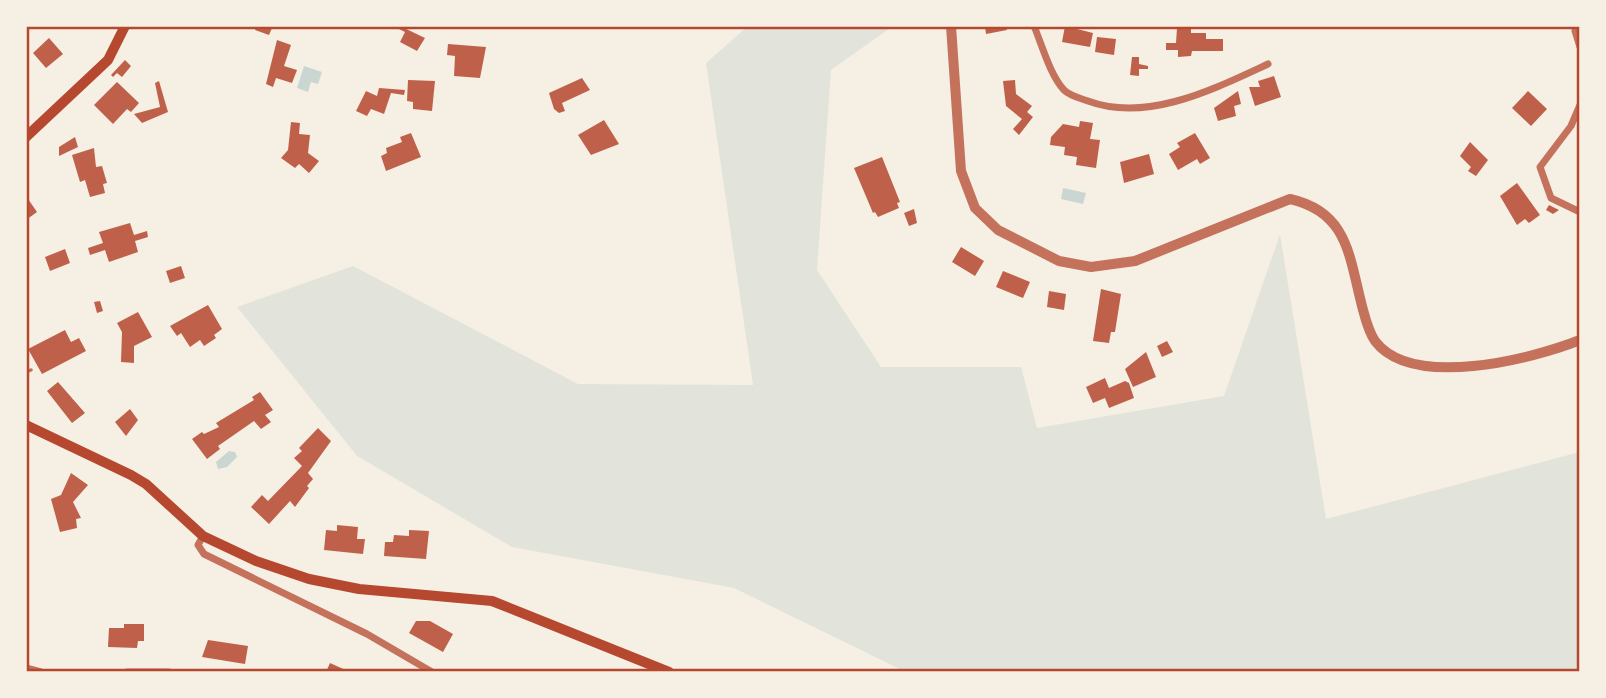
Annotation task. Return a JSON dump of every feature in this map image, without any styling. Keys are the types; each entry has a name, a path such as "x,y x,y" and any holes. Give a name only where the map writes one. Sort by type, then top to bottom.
{"main road":[{"path":"26,137 108,60 125,26"},
{"path":"26,425 146,484 203,536 256,561 333,584 492,601 669,672"}],"street":[{"path":"951,26 961,171 968,195 983,217 998,230 1045,256 1072,265 1091,267 1135,261 1290,199 1310,204 1339,228 1367,324 1376,341 1407,362 1423,367 1491,363 1530,356 1580,340"},
{"path":"1034,26 1062,88 1097,105 1127,109 1153,105 1194,95 1268,64"},
{"path":"1575,31 1580,47"},
{"path":"1580,105 1571,126 1540,167 1551,198 1580,212"},
{"path":"203,536 198,545 204,554 367,634 432,672"},
{"path":"26,668 41,672"},
{"path":"127,672 169,672"}],"shaded area":[{"path":"748,26 893,26 831,70 817,270 881,367 1021,367 1037,428 1224,396 1280,234 1326,519 1580,452 1580,672 906,672 734,588 512,547 357,456 237,307 353,266 578,384 753,385 706,63"},
{"path":"304,66 322,72 318,84 311,82 308,92 297,88"},
{"path":"1063,188 1086,193 1083,204 1061,199"},
{"path":"229,451 235,452 237,457 227,467 218,469 216,462"}],"building":[{"path":"256,26 272,28 269,35 255,30"},
{"path":"400,26 425,38 417,51 400,42 405,32 399,29"},
{"path":"985,26 1006,26 1007,30 986,34"},
{"path":"1065,26 1093,33 1090,47 1062,42"},
{"path":"1177,28 1191,28 1191,33 1206,33 1206,39 1223,39 1223,51 1192,51 1191,56 1178,57 1178,50 1166,50 1166,43 1176,43"},
{"path":"1097,37 1116,39 1114,55 1095,52"},
{"path":"49,38 63,54 46,68 33,53"},
{"path":"277,40 291,45 284,66 297,70 292,83 276,78 273,87 266,84"},
{"path":"448,44 486,47 480,78 454,76 455,56 447,55"},
{"path":"1132,57 1139,57 1139,64 1148,66 1148,69 1139,69 1139,76 1130,75"},
{"path":"125,60 131,66 122,77 117,73 113,77 111,75"},
{"path":"1274,76 1281,97 1255,106 1249,87 1260,87 1258,81"},
{"path":"582,78 590,90 562,103 565,111 559,113 554,109 549,93"},
{"path":"408,80 435,81 432,111 413,109 413,102 407,101"},
{"path":"1015,80 1016,94 1032,106 1027,112 1033,117 1019,135 1013,129 1022,119 1006,106 1003,81"},
{"path":"159,81 168,112 142,123 134,114 160,107 155,83"},
{"path":"117,82 139,103 131,112 127,109 113,124 94,105"},
{"path":"379,88 405,90 404,95 391,93 384,114 371,109 367,116 356,111 366,91 377,96"},
{"path":"1238,91 1241,104 1234,106 1236,116 1218,121 1214,108"},
{"path":"1528,91 1547,109 1531,126 1512,108"},
{"path":"604,120 619,144 591,155 578,135"},
{"path":"1080,121 1093,123 1090,139 1100,140 1096,168 1076,165 1077,157 1064,155 1065,147 1050,145 1051,137 1063,124 1079,127"},
{"path":"291,122 300,123 299,134 310,135 308,153 319,161 309,173 299,164 295,168 281,158 288,150"},
{"path":"411,133 421,157 386,171 381,156 387,153 386,148 402,142 400,137"},
{"path":"1195,133 1210,158 1200,164 1197,159 1178,170 1169,154 1180,147 1177,143"},
{"path":"75,137 78,147 59,156 59,147"},
{"path":"1470,142 1488,160 1476,176 1468,171 1471,167 1460,156"},
{"path":"94,148 96,167 102,166 107,183 103,184 105,193 90,197 85,180 80,182 72,155"},
{"path":"1149,154 1154,174 1124,183 1120,162"},
{"path":"882,157 900,202 897,203 899,208 878,217 873,213 854,168"},
{"path":"1517,183 1540,215 1529,223 1525,219 1517,225 1500,196"},
{"path":"26,196 37,212 26,220"},
{"path":"1549,205 1559,210 1553,214 1546,210"},
{"path":"914,209 917,223 909,226 904,213"},
{"path":"130,223 134,235 147,231 148,237 135,241 138,252 109,262 105,250 90,255 88,248 103,243 99,232"},
{"path":"961,247 984,261 975,276 952,262"},
{"path":"65,249 70,263 50,271 45,257"},
{"path":"181,266 185,278 170,283 166,271"},
{"path":"1003,271 1030,282 1023,298 996,287"},
{"path":"1101,289 1121,294 1115,332 1111,332 1109,343 1093,341"},
{"path":"1049,291 1066,294 1064,310 1047,307"},
{"path":"100,301 103,311 97,313 94,302"},
{"path":"208,305 222,329 214,335 216,338 204,346 200,340 190,347 181,333 177,336 170,326"},
{"path":"138,312 152,337 134,346 134,363 121,362 122,332 117,323"},
{"path":"65,330 71,342 79,338 86,351 42,374 28,349"},
{"path":"1167,341 1173,352 1162,357 1157,346"},
{"path":"1146,352 1156,377 1133,387 1125,369"},
{"path":"1105,378 1109,388 1125,381 1129,383 1134,398 1109,408 1105,398 1093,403 1086,387"},
{"path":"58,382 85,413 72,423 47,391"},
{"path":"260,392 273,410 265,415 271,422 261,429 254,421 218,446 220,449 207,459 192,439 202,432 204,434 219,427 216,423 254,400 252,397"},
{"path":"130,409 138,420 126,436 115,422"},
{"path":"318,428 331,441 308,473 313,479 307,486 309,488 295,507 290,501 269,524 251,507 262,495 268,501 302,466 294,458 302,451 299,448"},
{"path":"71,473 88,485 73,502 81,518 76,519 77,528 60,532 51,499 61,495"},
{"path":"337,525 358,527 357,539 365,539 363,554 324,550 326,530 337,531"},
{"path":"409,530 429,531 426,559 384,556 385,542 393,542 394,535 409,536"},
{"path":"416,621 430,621 453,634 443,652 409,633"},
{"path":"124,624 144,624 144,641 138,641 137,648 108,647 109,628 124,628"},
{"path":"208,640 248,646 245,664 202,657"},
{"path":"330,663 350,672 326,672"}]}
